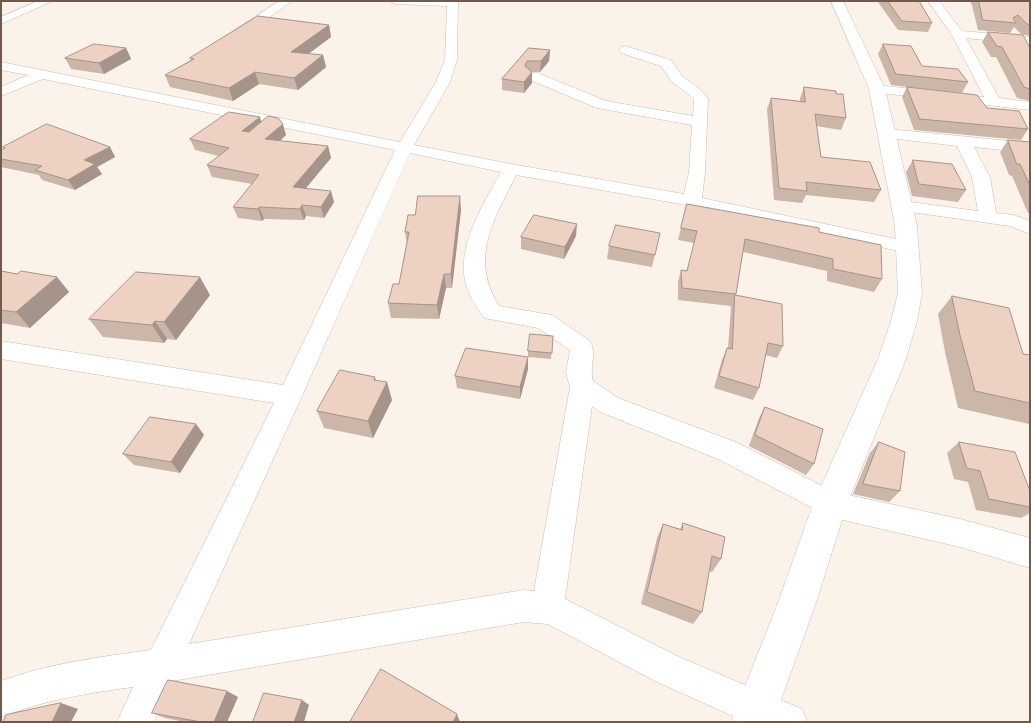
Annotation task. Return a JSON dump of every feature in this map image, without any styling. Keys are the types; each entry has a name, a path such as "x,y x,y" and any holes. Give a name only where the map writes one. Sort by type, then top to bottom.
{"street":[{"path":"1,21 48,1"},
{"path":"229,40 287,1"},
{"path":"135,722 290,396 404,146 435,96 448,69 452,51 453,2 395,1"},
{"path":"755,715 798,600 830,504 892,359 904,321 910,292 908,247 902,206 877,89 837,1"},
{"path":"933,1 958,34 994,102"},
{"path":"958,34 1030,41"},
{"path":"625,50 658,59 669,65 677,78 701,99 692,202"},
{"path":"1,66 511,168 692,202 908,247"},
{"path":"1,92 42,74"},
{"path":"533,76 602,105 700,122"},
{"path":"146,95 163,84"},
{"path":"877,89 1030,106"},
{"path":"888,134 1030,148"},
{"path":"964,142 981,177 988,218"},
{"path":"511,168 482,226 475,257 474,272 478,287 492,312 544,321 582,347 578,373 582,387 547,608"},
{"path":"902,206 1014,221 1030,228"},
{"path":"1,350 290,396"},
{"path":"582,387 609,405 728,451 830,504 960,533 1030,552"},
{"path":"1,699 82,676 163,666 524,606 547,608 569,617 755,715 789,722"}],"building":[{"path":"888,1 919,1 932,23 902,21"},
{"path":"979,1 1030,1 1030,25 1018,15 1013,18 1016,23 983,20"},
{"path":"258,16 329,25 291,52 323,55 294,78 255,72 229,88 165,75 194,59 190,58"},
{"path":"988,32 1023,35 1030,48 1030,89 1024,87 1002,47 997,46"},
{"path":"94,44 126,48 99,63 65,58"},
{"path":"883,44 911,46 922,66 958,69 968,82 896,74"},
{"path":"529,48 550,50 541,61 527,61 525,66 532,72 524,82 502,79"},
{"path":"804,87 836,91 836,94 843,94 846,118 815,114 821,157 870,162 881,190 806,182 807,191 779,188 771,98 805,102"},
{"path":"907,87 977,95 987,108 1019,111 1028,129 920,119"},
{"path":"229,112 260,117 242,131 249,132 268,116 278,118 283,124 265,139 328,146 293,187 331,191 321,207 302,205 300,209 259,207 258,209 233,207 259,175 207,165 229,148 190,139"},
{"path":"47,124 110,147 84,160 95,164 68,180 35,170 42,166 1,159 1,150 5,148 3,147"},
{"path":"1008,140 1030,142 1030,185 1020,164 1017,164"},
{"path":"913,160 952,164 966,190 919,184"},
{"path":"418,196 460,196 451,274 444,274 437,305 388,303 393,284 399,284 409,232 405,232 408,215 415,215"},
{"path":"687,204 819,228 819,232 881,245 882,279 833,269 833,259 745,239 736,294 682,288 681,270 687,271 697,231 681,228"},
{"path":"534,215 577,224 565,247 521,237"},
{"path":"616,225 660,233 655,255 609,246"},
{"path":"1,271 17,274 21,271 57,277 16,312 1,310"},
{"path":"136,272 200,277 164,322 155,321 152,325 89,319"},
{"path":"735,295 782,304 783,346 768,343 759,388 719,376 727,348 732,349"},
{"path":"952,296 1009,308 1023,354 1030,355 1030,403 975,391"},
{"path":"530,334 553,336 552,353 528,351"},
{"path":"466,348 528,357 520,387 455,376"},
{"path":"340,370 375,377 374,380 387,382 368,421 317,411"},
{"path":"765,407 823,429 814,464 755,435"},
{"path":"150,417 196,424 171,462 123,454"},
{"path":"879,442 905,452 900,491 863,484"},
{"path":"959,442 1015,452 1030,491 1030,507 989,499 980,471 967,468"},
{"path":"683,523 725,537 721,559 712,556 702,612 647,592 663,524 682,530"},
{"path":"381,669 457,714 453,722 350,722"},
{"path":"168,680 227,691 214,722 201,722 152,713"},
{"path":"264,693 302,700 294,722 253,722"},
{"path":"61,703 52,722 3,722 6,715"}]}
